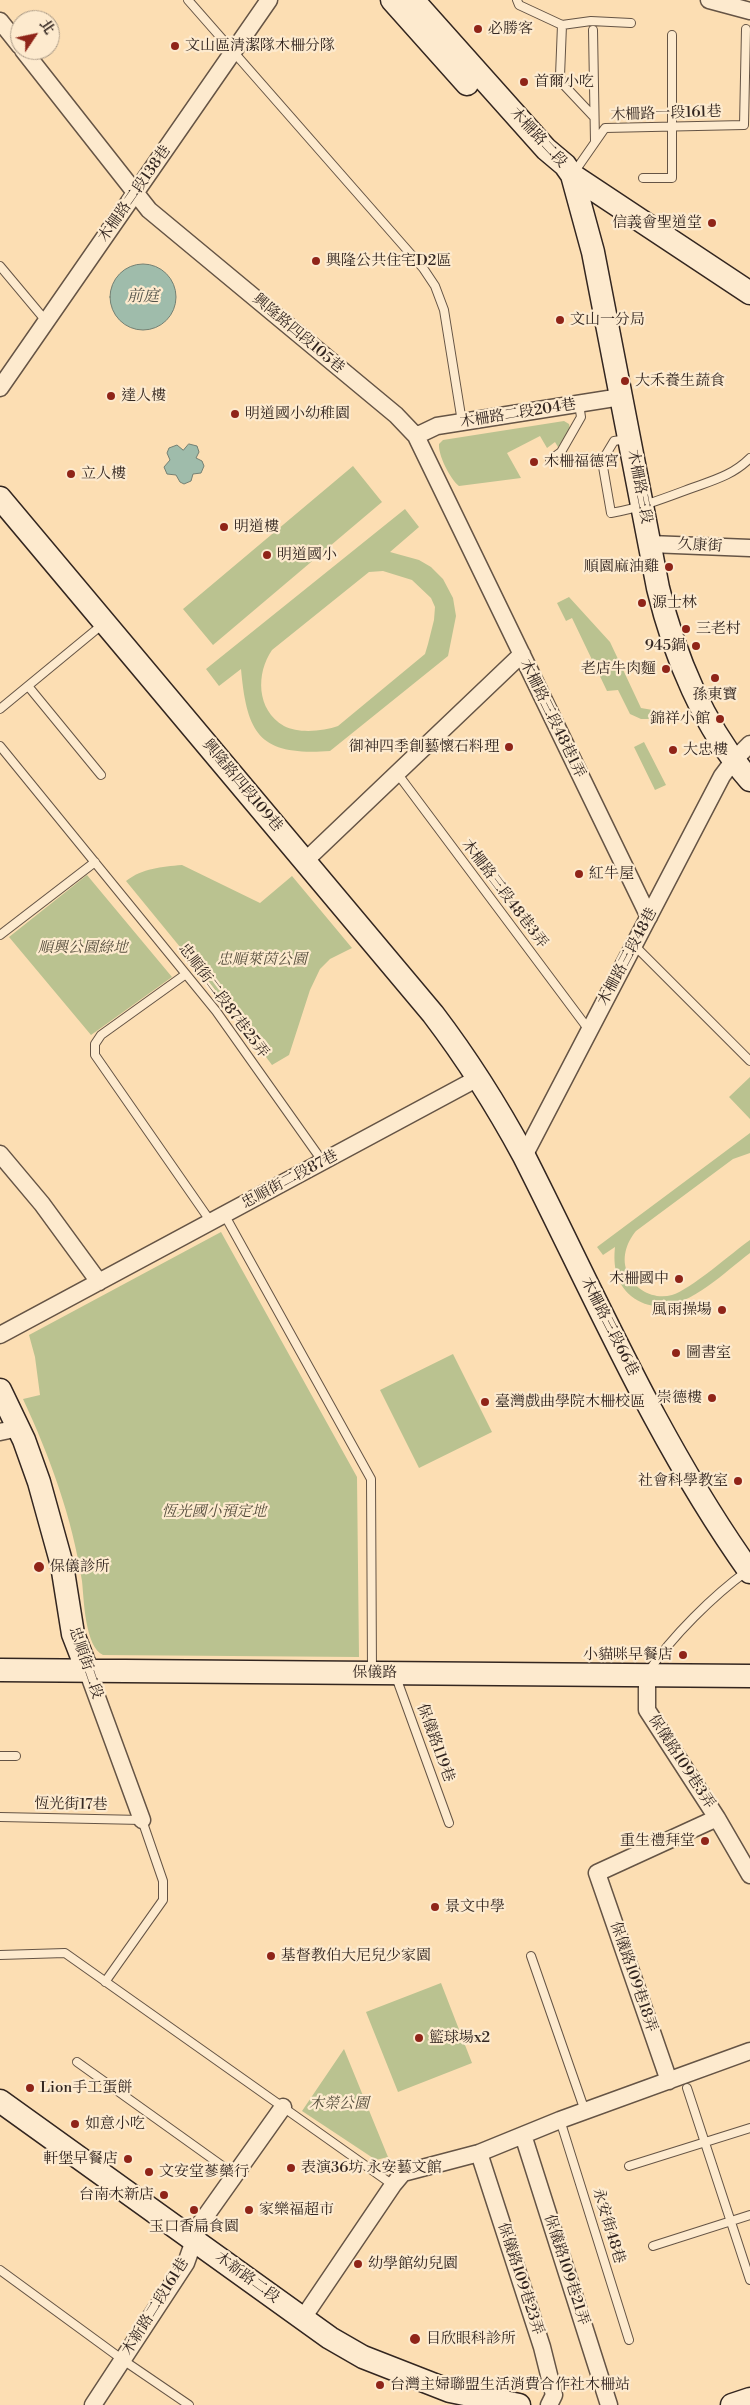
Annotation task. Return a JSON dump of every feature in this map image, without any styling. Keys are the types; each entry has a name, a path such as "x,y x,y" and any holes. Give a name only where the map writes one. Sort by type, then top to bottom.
{"street":[{"name":"木柵路二段138巷","path":"0,388 269,0"},
{"name":"木柵路二段","path":"392,0 525,148 557,175 572,175"},
{"name":"木柵路二段","path":"413,0 546,149 565,165 572,175"},
{"path":"709,0 750,11"},
{"path":"0,21 10,34"},
{"name":"興隆路四段105巷","path":"31,60 135,193 160,220 396,415 416,436 522,654"},
{"path":"572,175 750,293"},
{"name":"木柵路三段","path":"572,175 593,252 661,599 684,669 717,733 734,760 750,780"},
{"name":"木柵路二段204巷","path":"416,436 437,426 622,397"},
{"name":"興隆路四段109巷","path":"0,498 434,1014 480,1078"},
{"name":"久康街","path":"650,544 750,548"},
{"name":"木柵路三段48巷1弄","path":"305,861 522,654 649,917"},
{"name":"木柵路三段48巷","path":"524,1156 722,776 734,760 750,744"},
{"name":"木柵路三段66巷","path":"480,1078 524,1156 660,1426 702,1500 750,1570"},
{"name":"忠順街二段87巷","path":"0,1335 480,1078"},
{"path":"0,1154 42,1204 99,1282"},
{"name":"忠順街二段","path":"0,1390 10,1430 51,1521 62,1565 73,1634 142,1820"},
{"name":"保儀路","path":"0,1670 750,1676"},
{"name":"保儀路109巷3弄","path":"647,1674 647,1710 717,1818 750,1875"},
{"name":"保儀路109巷18弄","path":"670,2081 597,1873 717,1818"},
{"path":"303,2318 403,2173 479,2153 560,2120 750,2051"},
{"name":"木新路二段","path":"0,2101 303,2318 363,2357 449,2395 519,2405"},
{"name":"木新路二段161巷","path":"93,2405 186,2263 200,2224 283,2107"},
{"name":"保儀路109巷21弄","path":"523,2135 608,2405"},
{"name":"保儀路109巷23弄","path":"479,2153 542,2347 554,2395 549,2405"},
{"path":"732,2405 750,2398"}],"lane":[{"path":"188,0 423,268 435,286 444,310 462,422"},
{"path":"517,0 519,5 562,25 591,21 631,23"},
{"name":"木柵路一段161巷","path":"562,25 560,76 562,83 594,118"},
{"path":"746,29 744,125 750,133"},
{"name":"木柵路一段161巷","path":"593,30 595,142"},
{"path":"643,178 672,178 672,35"},
{"name":"木柵路一段161巷","path":"572,175 605,128 744,125"},
{"path":"0,266 46,321"},
{"path":"550,460 560,452 581,417 579,404"},
{"path":"629,438 614,441 602,461 611,513 642,507 721,478 743,465 750,458"},
{"path":"0,709 104,622"},
{"path":"28,686 101,775"},
{"name":"忠順街二段87巷25弄","path":"0,746 216,1011 323,1162"},
{"name":"木柵路三段48巷3弄","path":"397,773 590,1030"},
{"path":"0,935 95,862"},
{"path":"634,946 750,1061"},
{"path":"186,974 101,1035 95,1044 95,1055 100,1066 218,1218 372,1478 372,1672"},
{"path":"647,1674 663,1650 733,1582 750,1570"},
{"name":"保儀路119巷","path":"394,1673 449,1823"},
{"path":"0,1756 16,1756"},
{"name":"恆光街17巷","path":"0,1817 142,1820"},
{"path":"105,1982 163,1900 163,1881 142,1820"},
{"path":"0,1955 65,1953 393,2185"},
{"path":"531,1956 585,2112"},
{"path":"77,2062 235,2175"},
{"path":"687,2088 750,2280"},
{"name":"永安街48巷","path":"560,2120 629,2340"},
{"path":"630,2166 750,2128"},
{"path":"653,2246 750,2215"},
{"path":"0,2270 123,2360 189,2405"}],"green space":[{"path":"564,421 569,424 570,429 558,447 555,442 547,448 540,436 507,453 521,478 459,486 448,473 440,454 439,444 443,440"},
{"path":"353,466 382,502 213,645 183,609"},
{"path":"405,509 419,527 390,552 419,560 431,567 443,579 453,598 456,616 448,656 330,751 306,752 287,750 273,745 262,737 253,725 244,692 241,669 219,686 206,669","holes":["383,571 412,580 431,598 435,607 434,620 425,654 338,726 304,731 290,729 275,719 268,711 264,701 261,680 263,669 272,650 369,572"]},
{"path":"569,597 610,642 641,708 670,713 658,719 641,719 630,714 618,690 607,691 572,618 566,621 557,603"},
{"path":"644,742 666,785 655,790 634,747"},
{"name":"忠順萊茵公園","path":"182,865 260,903 292,876 352,948 330,959 320,969 310,990 289,1055 272,1065 221,997 126,881 146,871"},
{"name":"順興公園綠地","path":"87,875 172,977 91,1035 9,937"},
{"path":"750,1077 750,1119 729,1097"},
{"path":"750,1133 750,1153 733,1159 636,1231 627,1246 625,1263 628,1274 635,1285 652,1295 665,1296 680,1292 750,1240 750,1253 709,1285 678,1303 662,1306 646,1304 631,1296 622,1286 617,1274 615,1247 603,1255 597,1247"},
{"name":"恆光國小預定地","path":"221,1232 357,1477 359,1657 103,1655 92,1643 86,1622 78,1557 66,1511 51,1465 23,1399 40,1395 35,1357 29,1335"},
{"path":"453,1354 492,1432 419,1468 380,1390"},
{"name":"籃球場x2","path":"441,1983 472,2063 398,2092 366,2012"},
{"name":"木榮公園","path":"344,2049 388,2157 376,2160 302,2111"}],"water":[{"name":"前庭","path":"143,264 156,267 166,274 173,284 176,297 173,310 166,320 156,327 143,330 130,327 120,320 113,310 110,297 113,284 120,274 130,267"},
{"path":"189,444 197,446 199,452 196,458 202,461 204,466 201,473 193,474 191,481 184,484 180,482 176,475 167,474 164,467 170,460 167,453 169,448 177,445 183,450"}],"place":[{"name":"必勝客","path":"478,29"},
{"name":"文山區清潔隊木柵分隊","path":"175,46"},
{"name":"首爾小吃","path":"524,82"},
{"name":"信義會聖道堂","path":"712,223"},
{"name":"興隆公共住宅D2區","path":"316,261"},
{"name":"文山一分局","path":"560,320"},
{"name":"大禾養生蔬食","path":"625,381"},
{"name":"達人樓","path":"111,396"},
{"name":"明道國小幼稚園","path":"235,414"},
{"name":"木柵福德宮","path":"534,462"},
{"name":"立人樓","path":"71,474"},
{"name":"明道樓","path":"224,527"},
{"name":"明道國小","path":"267,555"},
{"name":"順園麻油雞","path":"669,567"},
{"name":"源士林","path":"642,603"},
{"name":"三老村","path":"686,629"},
{"name":"945鍋","path":"696,646"},
{"name":"老店牛肉麵","path":"666,669"},
{"name":"孫東寶","path":"715,678"},
{"name":"錦祥小館","path":"720,719"},
{"name":"御神四季創藝懷石料理","path":"509,747"},
{"name":"大忠樓","path":"673,750"},
{"name":"紅牛屋","path":"579,874"},
{"name":"木柵國中","path":"679,1279"},
{"name":"風雨操場","path":"722,1310"},
{"name":"圖書室","path":"676,1353"},
{"name":"崇德樓","path":"712,1398"},
{"name":"臺灣戲曲學院木柵校區","path":"485,1402"},
{"name":"社會科學教室","path":"738,1481"},
{"name":"保儀診所","path":"39,1567"},
{"name":"小貓咪早餐店","path":"683,1655"},
{"name":"重生禮拜堂","path":"705,1841"},
{"name":"景文中學","path":"435,1907"},
{"name":"基督教伯大尼兒少家園","path":"271,1956"},
{"name":"籃球場x2","path":"419,2038"},
{"name":"Lion手工蛋餅","path":"30,2088"},
{"name":"如意小吃","path":"75,2124"},
{"name":"軒堡早餐店","path":"128,2159"},
{"name":"表演36坊 永安藝文館","path":"291,2168"},
{"name":"文安堂蔘藥行","path":"149,2172"},
{"name":"台南木新店","path":"164,2195"},
{"name":"玉口香扁食園","path":"194,2210"},
{"name":"家樂福超市","path":"249,2210"},
{"name":"幼學館幼兒園","path":"358,2264"},
{"name":"目欣眼科診所","path":"415,2339"},
{"name":"台灣主婦聯盟生活消費合作社木柵站","path":"380,2385"}]}
